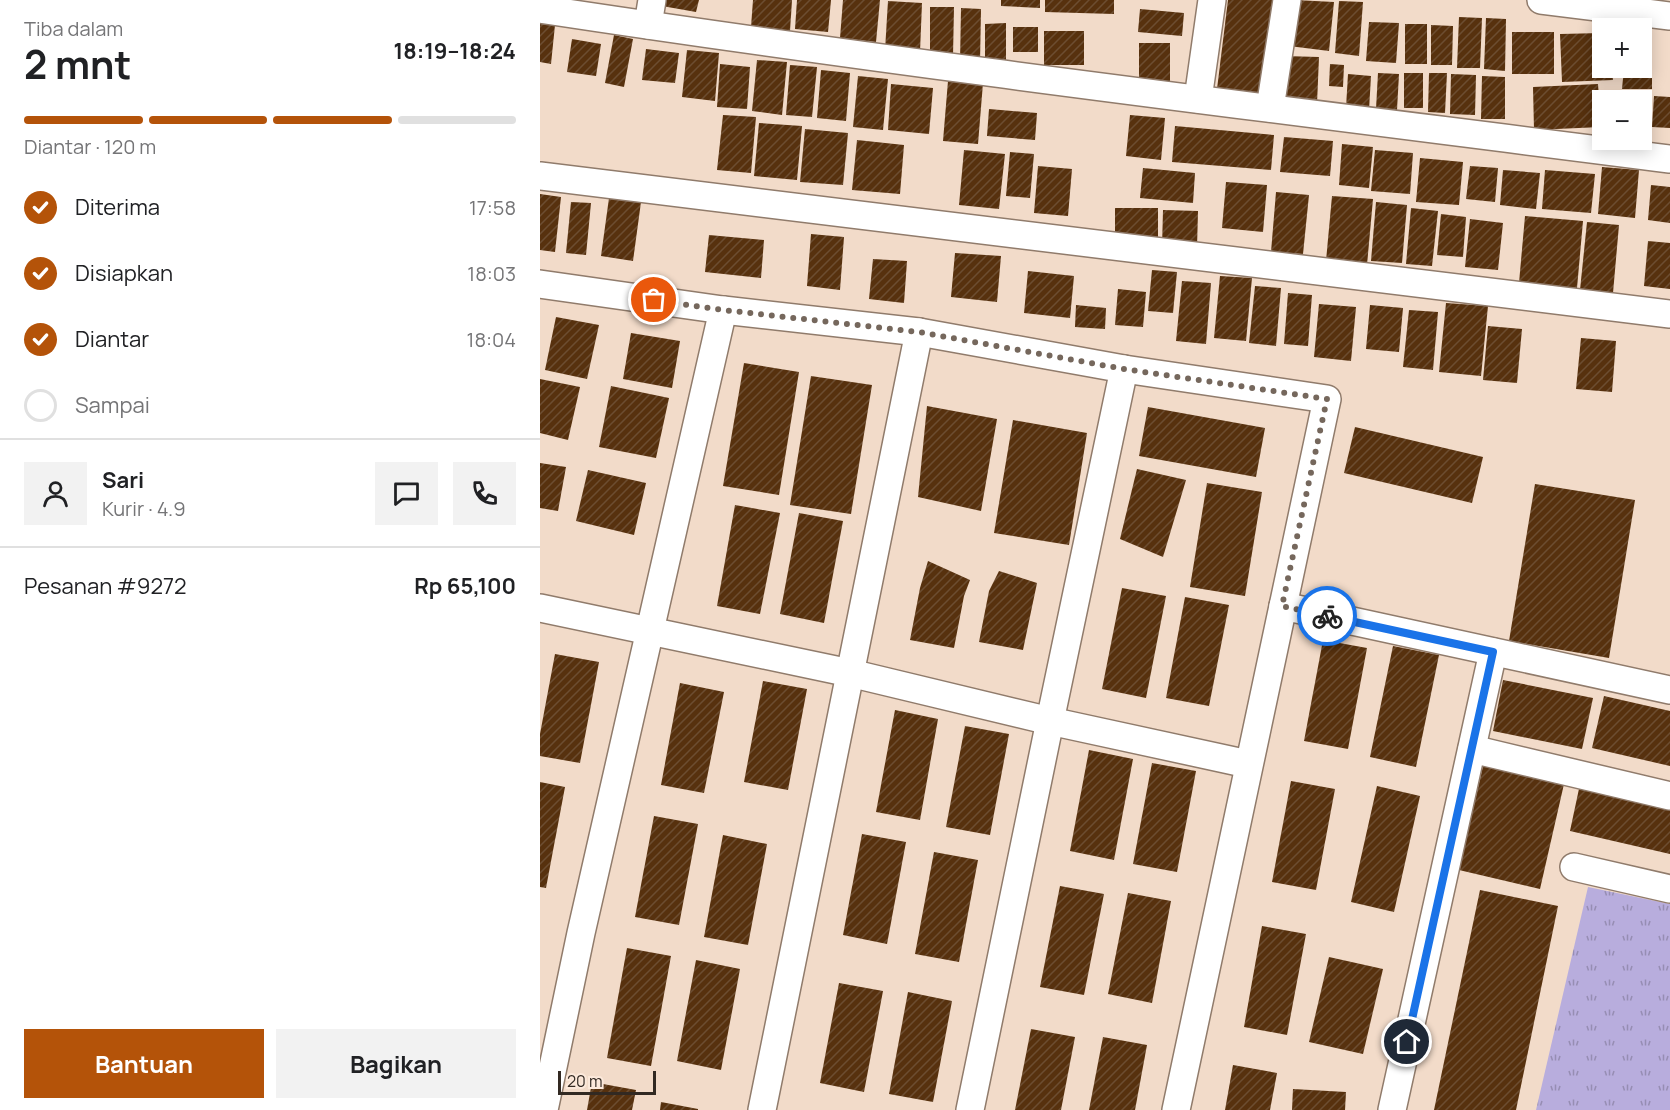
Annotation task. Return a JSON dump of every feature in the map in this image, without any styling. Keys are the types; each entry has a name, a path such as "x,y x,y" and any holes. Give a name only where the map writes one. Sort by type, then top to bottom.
{"street":[{"path":"1198,99 1212,0"},
{"path":"1270,108 1287,0"},
{"path":"1541,0 1670,16"},
{"path":"540,9 650,13 1198,99 1670,159"},
{"path":"540,176 1670,314"},
{"path":"540,284 723,310 919,332 1124,369 1327,399 1176,1110"},
{"path":"544,1110 581,933 723,310"},
{"path":"762,1110 919,332"},
{"path":"970,1110 1124,369"},
{"path":"1282,606 1670,690"},
{"path":"540,608 850,673 1050,721 1248,764"},
{"path":"1392,1110 1493,652"},
{"path":"1472,749 1670,796"},
{"path":"1574,867 1670,889"}],"green space":[{"path":"1588,887 1670,904 1670,1110 1536,1110"}],"building":[{"path":"663,0 699,0 696,12 662,6"},
{"path":"753,0 792,0 790,31 751,27"},
{"path":"797,0 831,0 828,32 795,29"},
{"path":"843,0 880,0 876,42 840,38"},
{"path":"1001,0 1040,0 1040,8 1001,6"},
{"path":"1045,0 1114,0 1114,14 1045,12"},
{"path":"1228,0 1277,0 1264,96 1217,89"},
{"path":"1295,0 1334,2 1329,51 1289,46"},
{"path":"888,1 922,3 920,52 885,50"},
{"path":"1339,1 1363,2 1359,56 1335,53"},
{"path":"930,7 954,7 953,56 930,56"},
{"path":"961,8 981,9 980,63 960,63"},
{"path":"1140,9 1184,13 1182,36 1138,32"},
{"path":"1459,17 1482,18 1480,68 1457,68"},
{"path":"1486,18 1506,19 1505,71 1484,69"},
{"path":"1369,22 1399,23 1396,63 1366,61"},
{"path":"1006,23 1006,60 985,61 985,24"},
{"path":"540,24 555,25 551,64 540,62"},
{"path":"1405,24 1427,24 1427,64 1405,64"},
{"path":"1431,25 1453,26 1452,65 1431,65"},
{"path":"1013,27 1038,27 1038,52 1013,52"},
{"path":"1044,31 1084,31 1084,65 1044,65"},
{"path":"1512,32 1554,32 1554,74 1512,74"},
{"path":"1592,33 1592,78 1613,78 1613,80 1562,82 1560,34"},
{"path":"614,35 633,39 624,87 605,83"},
{"path":"572,39 601,44 596,76 567,72"},
{"path":"1139,43 1170,43 1170,88 1139,88"},
{"path":"646,49 679,53 675,83 642,80"},
{"path":"687,50 719,53 715,101 682,97"},
{"path":"1284,56 1319,57 1317,104 1282,103"},
{"path":"757,60 787,62 782,115 752,111"},
{"path":"720,64 750,67 747,109 717,107"},
{"path":"1330,64 1344,65 1343,87 1329,86"},
{"path":"790,65 817,67 812,117 786,115"},
{"path":"821,70 850,73 846,121 817,118"},
{"path":"1378,73 1399,74 1397,110 1376,109"},
{"path":"1404,73 1423,73 1423,108 1404,108"},
{"path":"1429,73 1447,73 1445,113 1428,112"},
{"path":"1348,74 1371,76 1369,110 1346,108"},
{"path":"1451,74 1476,75 1475,115 1450,114"},
{"path":"858,76 888,79 883,130 853,127"},
{"path":"1482,76 1505,77 1505,119 1481,119"},
{"path":"1623,78 1652,78 1652,89 1622,89"},
{"path":"948,81 983,83 978,144 943,141"},
{"path":"891,84 933,88 929,134 888,130"},
{"path":"1598,84 1598,90 1592,90 1592,127 1534,130 1533,87"},
{"path":"1654,96 1670,97 1670,128 1652,127"},
{"path":"989,109 1037,113 1035,140 987,136"},
{"path":"723,115 756,117 751,173 717,170"},
{"path":"1130,115 1165,118 1161,160 1126,156"},
{"path":"759,123 802,126 797,180 754,176"},
{"path":"1175,126 1274,135 1271,170 1172,162"},
{"path":"805,129 848,133 843,185 800,182"},
{"path":"1284,137 1333,141 1330,176 1280,172"},
{"path":"857,140 904,145 900,194 852,190"},
{"path":"1342,144 1373,147 1369,188 1339,185"},
{"path":"964,150 1005,154 999,209 959,205"},
{"path":"1375,150 1413,153 1410,194 1371,191"},
{"path":"1010,152 1034,154 1030,198 1006,196"},
{"path":"1420,158 1463,162 1459,205 1416,202"},
{"path":"1038,166 1072,169 1068,216 1034,213"},
{"path":"1470,166 1498,168 1495,202 1466,199"},
{"path":"1602,167 1639,170 1635,218 1598,214"},
{"path":"1143,168 1195,173 1193,203 1140,198"},
{"path":"1503,170 1540,173 1536,209 1500,205"},
{"path":"1545,170 1595,174 1591,213 1542,209"},
{"path":"1226,182 1267,185 1263,232 1222,228"},
{"path":"1651,185 1670,187 1670,223 1648,220"},
{"path":"1276,192 1309,195 1303,254 1271,252"},
{"path":"540,194 561,197 555,252 540,250"},
{"path":"1332,196 1373,199 1367,265 1326,261"},
{"path":"609,198 641,202 633,261 601,256"},
{"path":"571,202 591,203 586,255 566,253"},
{"path":"1376,202 1407,205 1402,263 1371,261"},
{"path":"1115,208 1158,208 1158,241 1115,241"},
{"path":"1411,208 1438,211 1432,266 1406,264"},
{"path":"1163,210 1198,211 1197,248 1162,247"},
{"path":"1441,214 1466,217 1463,257 1437,255"},
{"path":"1525,216 1583,221 1577,288 1519,283"},
{"path":"1470,219 1503,223 1498,270 1465,267"},
{"path":"1587,222 1619,225 1613,293 1580,290"},
{"path":"811,234 844,237 840,290 807,286"},
{"path":"709,235 764,240 761,278 705,272"},
{"path":"1648,241 1670,243 1670,289 1644,286"},
{"path":"955,253 1001,256 997,302 951,297"},
{"path":"873,259 907,261 904,303 869,299"},
{"path":"1152,270 1177,272 1173,313 1148,311"},
{"path":"1028,271 1074,276 1070,318 1024,313"},
{"path":"1220,276 1252,278 1246,341 1214,338"},
{"path":"1182,281 1211,283 1206,344 1176,341"},
{"path":"1255,286 1281,288 1276,346 1249,343"},
{"path":"1118,289 1146,292 1143,327 1115,325"},
{"path":"1288,293 1312,295 1308,346 1284,344"},
{"path":"1446,303 1488,306 1481,376 1439,372"},
{"path":"1319,304 1356,307 1351,361 1314,357"},
{"path":"1076,305 1106,308 1105,329 1075,327"},
{"path":"1370,305 1403,308 1399,352 1366,349"},
{"path":"1409,310 1438,312 1433,370 1403,367"},
{"path":"556,317 599,325 587,379 545,370"},
{"path":"1488,326 1522,329 1517,383 1483,380"},
{"path":"631,333 680,341 672,388 623,379"},
{"path":"1581,338 1616,341 1612,392 1576,389"},
{"path":"744,363 799,372 779,495 723,486"},
{"path":"811,376 872,385 851,514 790,505"},
{"path":"540,379 580,387 568,440 540,433"},
{"path":"611,386 669,398 656,458 599,447"},
{"path":"927,406 997,419 981,511 918,497"},
{"path":"1148,407 1265,428 1256,477 1139,456"},
{"path":"1013,420 1087,433 1069,545 994,533"},
{"path":"1355,427 1483,457 1472,503 1344,473"},
{"path":"540,463 566,467 558,511 540,508"},
{"path":"1137,469 1186,480 1163,557 1120,539"},
{"path":"588,470 646,483 634,535 576,521"},
{"path":"1207,483 1262,492 1245,596 1190,587"},
{"path":"1535,484 1635,500 1609,658 1509,641"},
{"path":"735,505 780,513 760,614 717,606"},
{"path":"799,513 843,521 824,623 780,614"},
{"path":"928,561 970,580 964,596 954,648 910,640 920,588"},
{"path":"999,571 1037,583 1023,650 979,642 989,591"},
{"path":"1122,588 1166,596 1146,698 1102,689"},
{"path":"1185,597 1229,605 1209,706 1166,698"},
{"path":"1323,640 1367,648 1348,749 1304,741"},
{"path":"1393,646 1439,655 1416,767 1370,757"},
{"path":"555,654 599,662 580,763 540,756 540,734"},
{"path":"1503,680 1593,698 1582,749 1493,731"},
{"path":"763,681 807,689 788,790 744,782"},
{"path":"680,683 724,692 704,793 661,785"},
{"path":"1604,696 1670,711 1670,766 1592,748"},
{"path":"895,710 938,719 920,820 876,812"},
{"path":"965,726 1009,734 990,835 946,827"},
{"path":"1089,750 1133,759 1114,860 1070,851"},
{"path":"1152,763 1196,771 1177,872 1133,864"},
{"path":"1483,766 1564,784 1540,889 1459,870"},
{"path":"1291,781 1335,789 1316,890 1272,882"},
{"path":"540,782 565,787 546,888 540,887"},
{"path":"1580,784 1670,805 1670,854 1570,831"},
{"path":"1377,786 1420,796 1394,912 1351,902"},
{"path":"654,816 698,824 679,925 635,917"},
{"path":"862,834 906,842 887,944 843,935"},
{"path":"723,835 767,844 748,945 704,937"},
{"path":"934,852 978,860 959,962 915,954"},
{"path":"1060,886 1104,894 1084,995 1040,987"},
{"path":"1480,890 1558,906 1516,1110 1434,1110"},
{"path":"1128,893 1171,901 1152,1003 1108,994"},
{"path":"1262,926 1306,934 1287,1035 1244,1027"},
{"path":"627,948 671,956 651,1066 607,1058"},
{"path":"1329,957 1383,969 1363,1054 1309,1042"},
{"path":"696,960 740,969 721,1070 677,1061"},
{"path":"839,983 883,991 864,1092 820,1083"},
{"path":"908,992 952,1001 933,1102 889,1094"},
{"path":"1031,1029 1075,1037 1061,1110 1015,1110"},
{"path":"1103,1037 1147,1045 1135,1110 1089,1110"},
{"path":"1233,1065 1277,1073 1270,1110 1225,1110"},
{"path":"592,1082 636,1090 632,1110 587,1110"},
{"path":"1293,1089 1346,1092 1345,1110 1292,1110"},
{"path":"661,1102 698,1109 698,1110 660,1110"}],"way so far":[{"path":"654,300 919,332 1124,369 1327,399 1282,606 1327,616"}],"route":[{"path":"1327,616 1493,652 1407,1042"}]}
